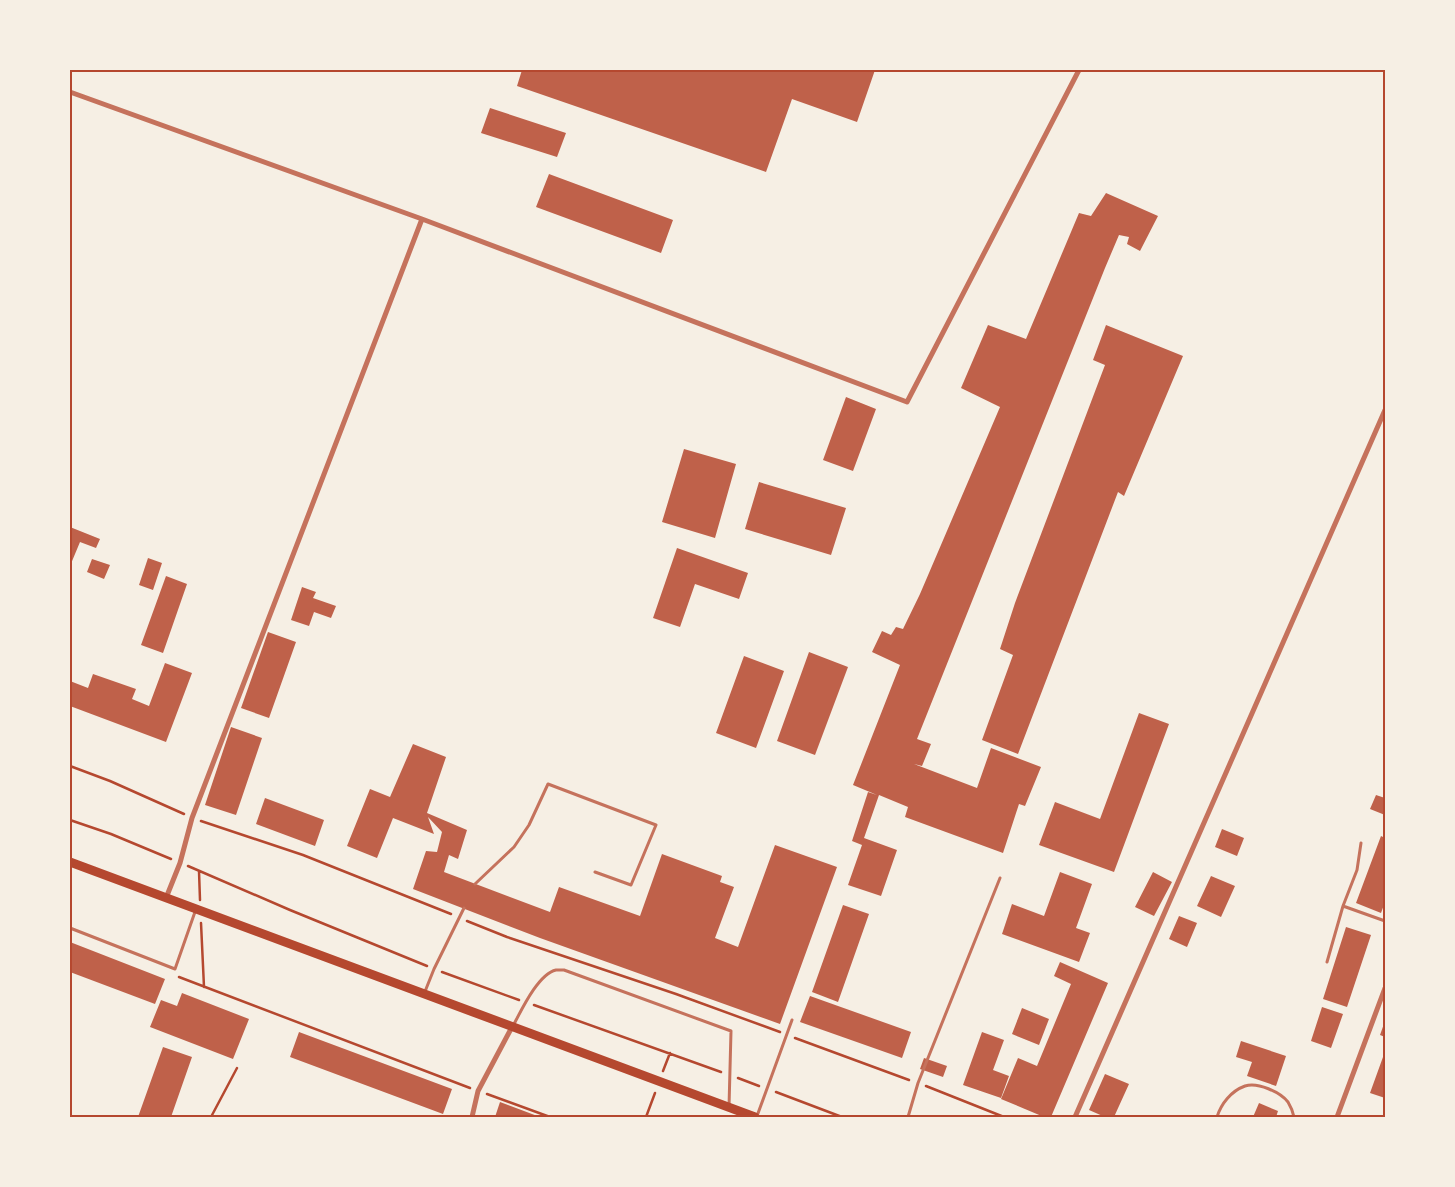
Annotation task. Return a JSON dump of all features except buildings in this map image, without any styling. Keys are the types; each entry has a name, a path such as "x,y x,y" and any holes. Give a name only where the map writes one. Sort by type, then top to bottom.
{"main road":[{"path":"70,862 756,1117"}],"street":[{"path":"70,92 422,219 907,402 1079,70"},
{"path":"166,898 180,863 192,818 422,219"},
{"path":"1075,1117 1385,410"},
{"path":"1337,1117 1385,988"},
{"path":"472,1117 478,1091 512,1027"}],"lane":[{"path":"475,884 514,846 529,825 548,784 656,825 631,885 595,872"},
{"path":"1327,962 1343,906 1357,870 1361,843"},
{"path":"908,1117 918,1083 1000,878"},
{"path":"1343,906 1385,921"},
{"path":"424,994 464,908"},
{"path":"70,928 175,969 198,910"},
{"path":"512,1027 525,1002 549,973 556,970 564,970 731,1031 729,1107"},
{"path":"756,1117 792,1020"},
{"path":"1217,1117 1220,1107 1237,1090 1247,1086 1257,1086 1280,1095 1288,1102 1294,1117"}],"path":[{"path":"70,766 110,781 192,818 302,855 507,937 676,994 918,1083 1004,1117"},
{"path":"70,820 111,834 434,969 842,1117"},
{"path":"199,871 198,910 204,987"},
{"path":"178,976 550,1117"},
{"path":"211,1117 237,1068"}]}
